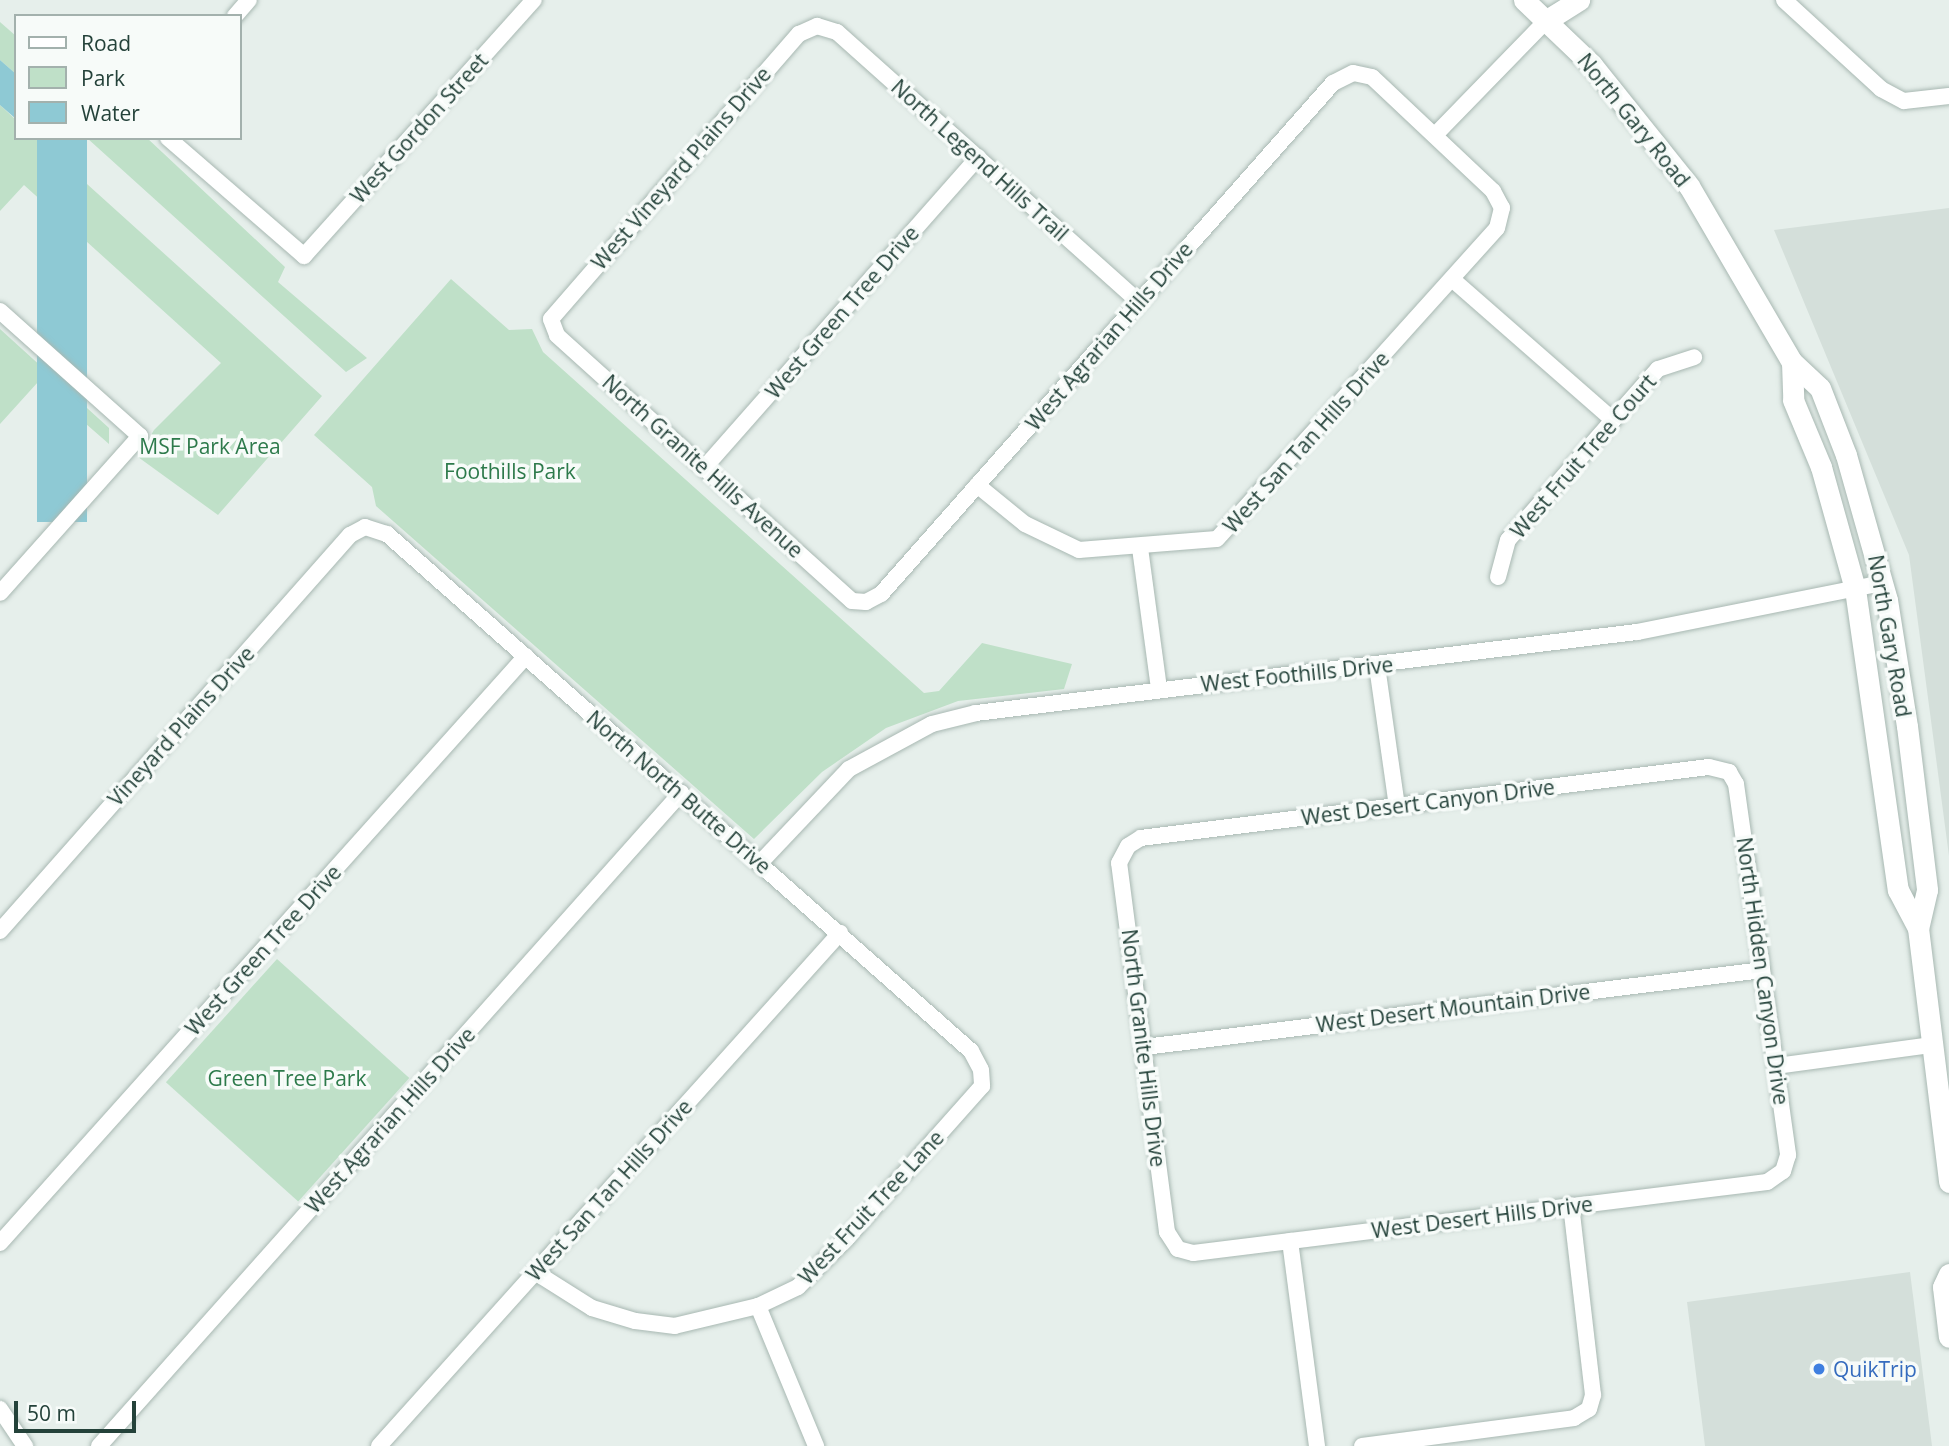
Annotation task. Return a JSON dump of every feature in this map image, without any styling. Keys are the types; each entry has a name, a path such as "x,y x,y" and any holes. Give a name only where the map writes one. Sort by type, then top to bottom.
{"main road":[{"name":"North Gary Road","path":"1524,0 1547,20 1664,151 1748,277 1792,362 1820,388 1858,491 1883,583 1927,890 1918,928 1949,1182"},
{"path":"1547,20 1555,0"},
{"path":"1547,20 1579,0"},
{"name":"North Gary Road","path":"1792,362 1793,400 1821,467 1855,589 1898,890 1918,928"},
{"path":"1949,1274 1949,1337"}],"street":[{"path":"236,14 249,0"},
{"name":"West Gordon Street","path":"170,140 304,256 534,0"},
{"path":"1784,0 1881,89 1904,101 1949,96"},
{"path":"1436,134 1547,20"},
{"name":"North Legend Hills Trail","path":"817,26 837,32 1139,302"},
{"name":"West Vineyard Plains Drive","path":"551,318 799,34 817,26"},
{"name":"West Agrarian Hills Drive","path":"866,601 881,594 1333,83 1353,73 1372,77 1436,134"},
{"name":"West San Tan Hills Drive","path":"977,485 1051,540 1079,550 1140,548 1217,539 1236,523 1497,228 1502,208 1493,191 1436,134"},
{"name":"West Green Tree Drive","path":"705,467 978,158"},
{"path":"1452,279 1613,420"},
{"path":"0,311 140,436 0,593"},
{"name":"North Granite Hills Avenue","path":"551,318 557,335 852,601 866,601"},
{"name":"West Fruit Tree Court","path":"1498,577 1508,540 1658,369 1694,357"},
{"name":"North North Butte Drive","path":"365,527 387,534 526,656 971,1051 981,1070"},
{"name":"Vineyard Plains Drive","path":"0,930 350,535 365,527"},
{"path":"1140,548 1159,689"},
{"name":"West Foothills Drive","path":"760,863 849,769 932,724 1159,689 1377,666 1637,632 1883,583"},
{"name":"West Green Tree Drive","path":"0,1243 526,656"},
{"path":"1377,666 1397,806"},
{"name":"West Desert Canyon Drive","path":"1128,846 1142,838 1709,767 1729,772"},
{"name":"North Hidden Canyon Drive","path":"1729,772 1736,784 1776,1066 1788,1155 1783,1171"},
{"name":"West Agrarian Hills Drive","path":"99,1446 681,793"},
{"name":"North Granite Hills Drive","path":"1128,846 1119,863 1167,1232 1178,1249"},
{"name":"West San Tan Hills Drive","path":"379,1446 840,933"},
{"name":"West Desert Mountain Drive","path":"1145,1047 1762,970"},
{"path":"1776,1066 1932,1045"},
{"name":"West Fruit Tree Lane","path":"535,1272 592,1307 635,1321 675,1326 758,1306 797,1287 848,1237 982,1086 981,1070"},
{"name":"West Desert Hills Drive","path":"1178,1249 1192,1253 1767,1182 1783,1171"},
{"path":"1362,1446 1574,1418 1589,1409 1593,1395 1571,1205"},
{"path":"1290,1241 1317,1446"},
{"path":"758,1306 816,1446"},
{"path":"2,1415 25,1446"}],"shaded area":[{"path":"1949,208 1949,856 1909,555 1774,230"},
{"path":"1910,1272 1932,1446 1705,1446 1687,1302"}],"green space":[{"path":"0,22 14,34 14,72 0,60"},
{"name":"MSF Park Area","path":"0,105 14,118 14,140 38,140 322,396 218,515 138,457 154,430 221,363 24,185 0,211"},
{"path":"89,140 149,140 285,267 278,282 367,358 346,372"},
{"name":"Foothills Park","path":"451,279 509,330 532,329 543,352 924,693 939,691 982,643 1072,664 1064,689 958,701 886,728 822,772 754,839 376,506 372,487 314,435"},
{"path":"0,329 109,428 109,444 38,382 0,424"},
{"name":"Green Tree Park","path":"277,959 409,1078 298,1201 166,1082"}],"water":[{"path":"0,60 14,72 14,117 0,105"},
{"path":"37,140 87,140 87,522 37,522"}],"place":[{"name":"QuikTrip","path":"1819,1369"}]}
